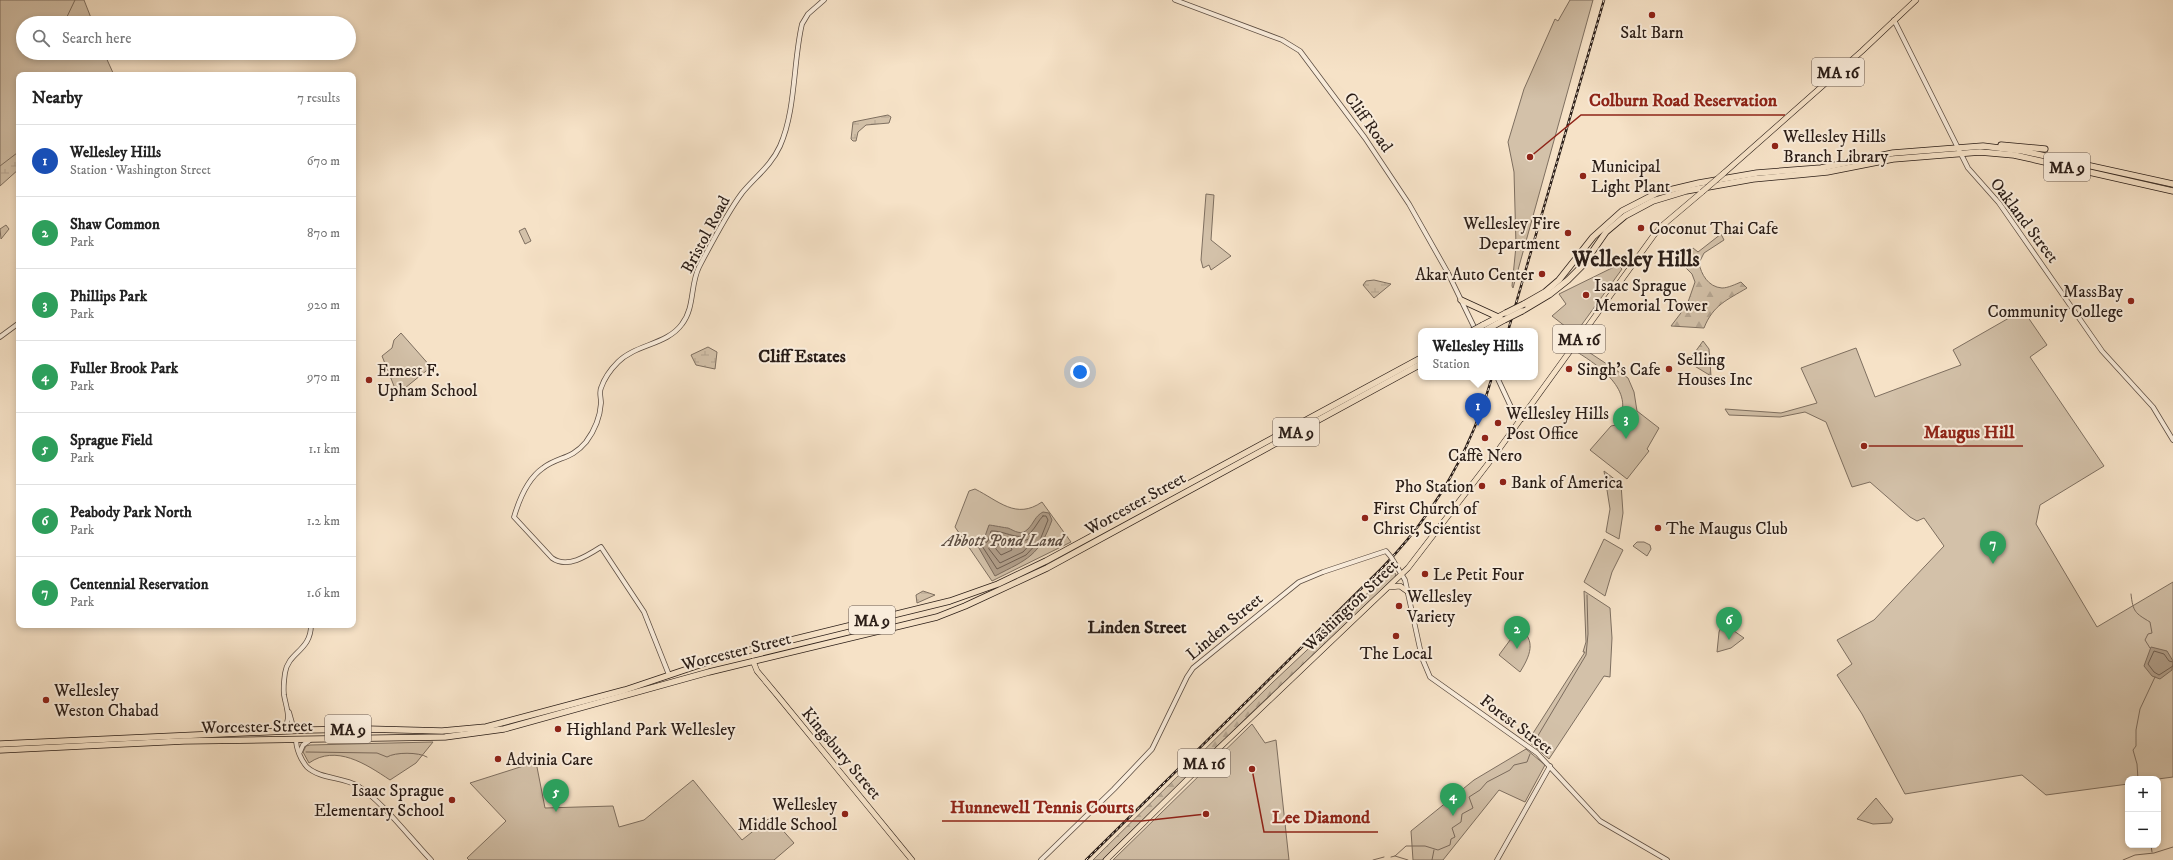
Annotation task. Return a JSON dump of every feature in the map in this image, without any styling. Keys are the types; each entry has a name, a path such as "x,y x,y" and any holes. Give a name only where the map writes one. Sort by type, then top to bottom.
{"highway":[{"path":"1971,146 2006,145 2045,149"},
{"name":"MA 9","path":"1486,328 1522,311 1549,295 1568,280 1583,265 1606,232 1619,220 1637,208 1659,198 1683,192 1753,179 1820,173 1893,159 1960,150 1971,146 1995,147 2023,151 2173,184"},
{"name":"MA 9","path":"1485,328 1498,317 1545,292 1562,278 1593,237 1611,220 1634,203 1657,193 1680,186 1742,175 1818,168 1886,154 1960,150 2014,155 2173,190"},
{"path":"1461,300 1498,317"},
{"name":"Worcester Street","path":"0,744 315,729 442,731 479,728 508,722 625,690 668,674 750,650 957,599 1030,570 1418,360"},
{"name":"Worcester Street","path":"0,750 176,742 456,736 490,732 690,677 951,612 1026,578 1418,366"},
{"path":"856,624 859,630 856,636"},
{"path":"688,668 690,677"},
{"path":"296,739 304,733 315,729"},
{"path":"273,740 286,737 294,730"}],"main road":[{"name":"Washington Street","path":"1106,860 1216,751 1401,575 1449,516 1522,419 1662,226 1724,173 1916,0"},
{"path":"1389,587 1400,586 1407,592"},
{"name":"Kingsbury Street","path":"753,661 763,678 912,860"}],"street":[{"name":"Bristol Road","path":"668,674 644,612 601,547 566,564 559,563 552,558 514,517 518,502 534,477 543,468 576,453 594,430 600,414 600,389 614,366 624,357 643,346 662,340 677,330 688,316 694,279 701,263 738,199 769,165 782,142 787,124 801,32 805,17 824,0"},
{"name":"Cliff Road","path":"1175,0 1282,40 1300,51 1392,177 1420,223 1475,328"},
{"name":"Oakland Street","path":"1894,20 1969,170 1998,201 2102,351 2153,407 2173,440"},
{"path":"0,337 16,325"},
{"path":"1498,380 1512,408 1522,419"},
{"name":"Forest Street","path":"1386,551 1405,580 1422,658 1430,677 1530,747 1550,766 1600,821 1668,860"},
{"name":"Linden Street","path":"1041,860 1119,784 1152,749 1187,677 1193,668 1299,582 1323,572 1386,551"},
{"path":"294,730 293,721 288,710 284,690 285,670 289,662 304,648 310,638 311,628"},
{"path":"277,731 287,724 288,710"},
{"path":"296,739 304,764 314,772 345,780 361,789 430,860"},
{"path":"300,754 303,744 313,739"},
{"path":"1497,860 1550,766"}],"green space":[{"path":"0,0 84,0 90,16 16,16 16,60 107,60 113,72 16,72 16,154 0,166"},
{"path":"1570,0 1593,0 1513,288 1516,246 1514,172 1508,142 1524,89 1555,19 1558,21"},
{"path":"888,115 891,117 889,123 866,125 858,132 856,141 851,139 853,122"},
{"path":"16,132 16,172 0,186 0,135"},
{"path":"1206,194 1214,195 1211,240 1231,256 1211,270 1209,265 1203,268 1201,260"},
{"path":"6,225 9,229 1,239 0,229"},
{"path":"525,228 531,241 525,244 519,231"},
{"path":"1721,234 1724,240 1704,253 1699,263 1701,271 1709,283 1717,287 1727,287 1741,282 1747,288 1716,308 1704,328 1671,326 1687,305 1695,282 1692,274 1681,263 1693,248 1698,252"},
{"path":"1618,265 1622,269 1575,334 1552,316 1566,304 1559,294"},
{"path":"1374,280 1391,284 1374,298 1363,285 1366,281"},
{"path":"2023,310 2047,345 2030,357 2104,466 2040,505 2036,524 2097,627 2173,582 2173,777 2161,779 2161,776 2125,776 2125,784 2046,795 2022,775 1905,794 1862,714 1837,675 1852,664 1837,640 1874,620 1944,546 1924,518 1917,521 1910,517 1870,482 1852,487 1826,422 1805,412 1780,417 1729,415 1725,409 1781,413 1817,403 1801,368 1856,348 1875,397 1961,365 1953,350"},
{"path":"401,333 431,367 400,392 396,391 382,356 392,348 394,340"},
{"path":"1703,341 1709,349 1711,376 1688,362"},
{"path":"708,347 717,352 715,369 696,365 691,355"},
{"path":"1581,347 1628,378 1634,392 1637,411 1659,428 1647,449 1649,451 1627,479 1590,450 1611,426 1616,425 1622,413 1623,402 1620,392 1606,373 1577,352"},
{"path":"1604,471 1621,484 1623,513 1619,539 1606,532 1610,509"},
{"name":"Abbott Pond Land","path":"975,489 1008,507 1016,509 1033,507 1042,502 1071,542 992,581 955,527 969,491"},
{"path":"1604,539 1623,550 1612,572 1605,596 1584,582"},
{"path":"1637,542 1644,542 1650,545 1651,549 1647,556 1633,546"},
{"path":"1391,571 1396,574 1395,577 1248,716 1102,860 1093,860 1272,683"},
{"path":"923,591 935,595 917,603 916,595"},
{"path":"1584,591 1610,608 1612,638 1610,677 1604,676 1549,759 1528,741 1585,652 1583,652 1586,642"},
{"path":"1722,625 1727,626 1744,638 1731,648 1717,652 1719,632"},
{"path":"1519,628 1525,633 1530,643 1527,660 1520,672 1499,655"},
{"path":"1252,724 1265,743 1276,740 1289,860 1113,860"},
{"path":"433,742 416,763 390,780 351,758 330,755 309,763 303,752 306,746 310,745"},
{"path":"1526,749 1545,765 1525,802 1499,790 1443,860 1413,860 1411,831 1474,780"},
{"path":"536,762 545,808 613,806 619,827 644,820 693,780 742,840 771,817 794,843 774,860 469,860 467,858 506,821 470,783"},
{"path":"1876,798 1893,819 1891,823 1873,824 1857,819"}],"water":[{"path":"1043,512 1049,513 1052,520 1042,542 1037,549 1024,560 995,576 976,543 984,539 989,525 1008,528 1020,533 1028,529"},
{"path":"2151,647 2167,651 2173,661 2172,670 2160,679 2152,676 2144,666"}],"waterway":[{"path":"67,16 75,0"},
{"path":"2131,594 2134,608 2138,614 2150,622 2152,633 2148,634 2145,640 2150,648"},
{"path":"1533,744 1586,655 1588,634 1587,595"},
{"path":"2138,776 2137,764 2133,750 2136,746 2136,730 2140,709 2155,677"},
{"path":"306,752 377,753 387,757 401,753 413,753 427,757"},
{"path":"1391,857 1395,856 1406,846 1425,846 1438,850 1450,845 1451,839 1455,837 1452,828 1461,822 1462,814 1473,808 1469,797 1480,790 1487,782 1510,770 1514,765 1527,762 1530,754"},
{"path":"2123,860 2135,855 2154,853 2173,847"},
{"path":"2151,848 2152,852"},
{"path":"1432,860 1434,850"},
{"path":"1395,856 1408,860"},
{"path":"1373,860 1384,857"}],"railway":[{"path":"1509,328 1604,0"},
{"path":"1086,860 1381,569 1400,548 1434,504 1449,480 1462,456 1473,430 1491,380"}],"place":[{"name":"Salt Barn","path":"1652,15"},
{"name":"Wellesley Hills Branch Library","path":"1775,146"},
{"name":"Colburn Road Reservation","path":"1530,157"},
{"name":"Municipal Light Plant","path":"1583,176"},
{"name":"Coconut Thai Cafe","path":"1641,228"},
{"name":"Wellesley Fire Department","path":"1568,233"},
{"name":"Akar Auto Center","path":"1542,274"},
{"name":"Isaac Sprague Memorial Tower","path":"1586,295"},
{"name":"MassBay Community College","path":"2131,301"},
{"name":"Singh's Cafe","path":"1569,369"},
{"name":"Selling Houses Inc","path":"1669,369"},
{"name":"Ernest F. Upham School","path":"369,380"},
{"name":"Wellesley Hills Post Office","path":"1498,423"},
{"name":"Wellesley Hills","path":"1478,426"},
{"name":"Caffè Nero","path":"1485,438"},
{"name":"Phillips Park","path":"1626,439"},
{"name":"Maugus Hill","path":"1864,446"},
{"name":"Bank of America","path":"1503,482"},
{"name":"Pho Station","path":"1482,486"},
{"name":"First Church of Christ, Scientist","path":"1365,518"},
{"name":"The Maugus Club","path":"1658,528"},
{"name":"Centennial Reservation","path":"1993,564"},
{"name":"Le Petit Four","path":"1425,574"},
{"name":"Wellesley Variety","path":"1399,606"},
{"name":"The Local","path":"1396,636"},
{"name":"Peabody Park North","path":"1729,640"},
{"name":"Shaw Common","path":"1517,649"},
{"name":"Wellesley Weston Chabad","path":"46,700"},
{"name":"Highland Park Wellesley","path":"558,729"},
{"name":"Advinia Care","path":"498,759"},
{"name":"Lee Diamond","path":"1252,769"},
{"name":"Isaac Sprague Elementary School","path":"452,800"},
{"name":"Sprague Field","path":"556,812"},
{"name":"Wellesley Middle School","path":"845,814"},
{"name":"Hunnewell Tennis Courts","path":"1206,814"},
{"name":"Fuller Brook Park","path":"1453,816"}],"district":[{"name":"Wellesley Hills","path":"1636,259"},
{"name":"Cliff Estates","path":"802,356"},
{"name":"Linden Street","path":"1137,627"}]}
